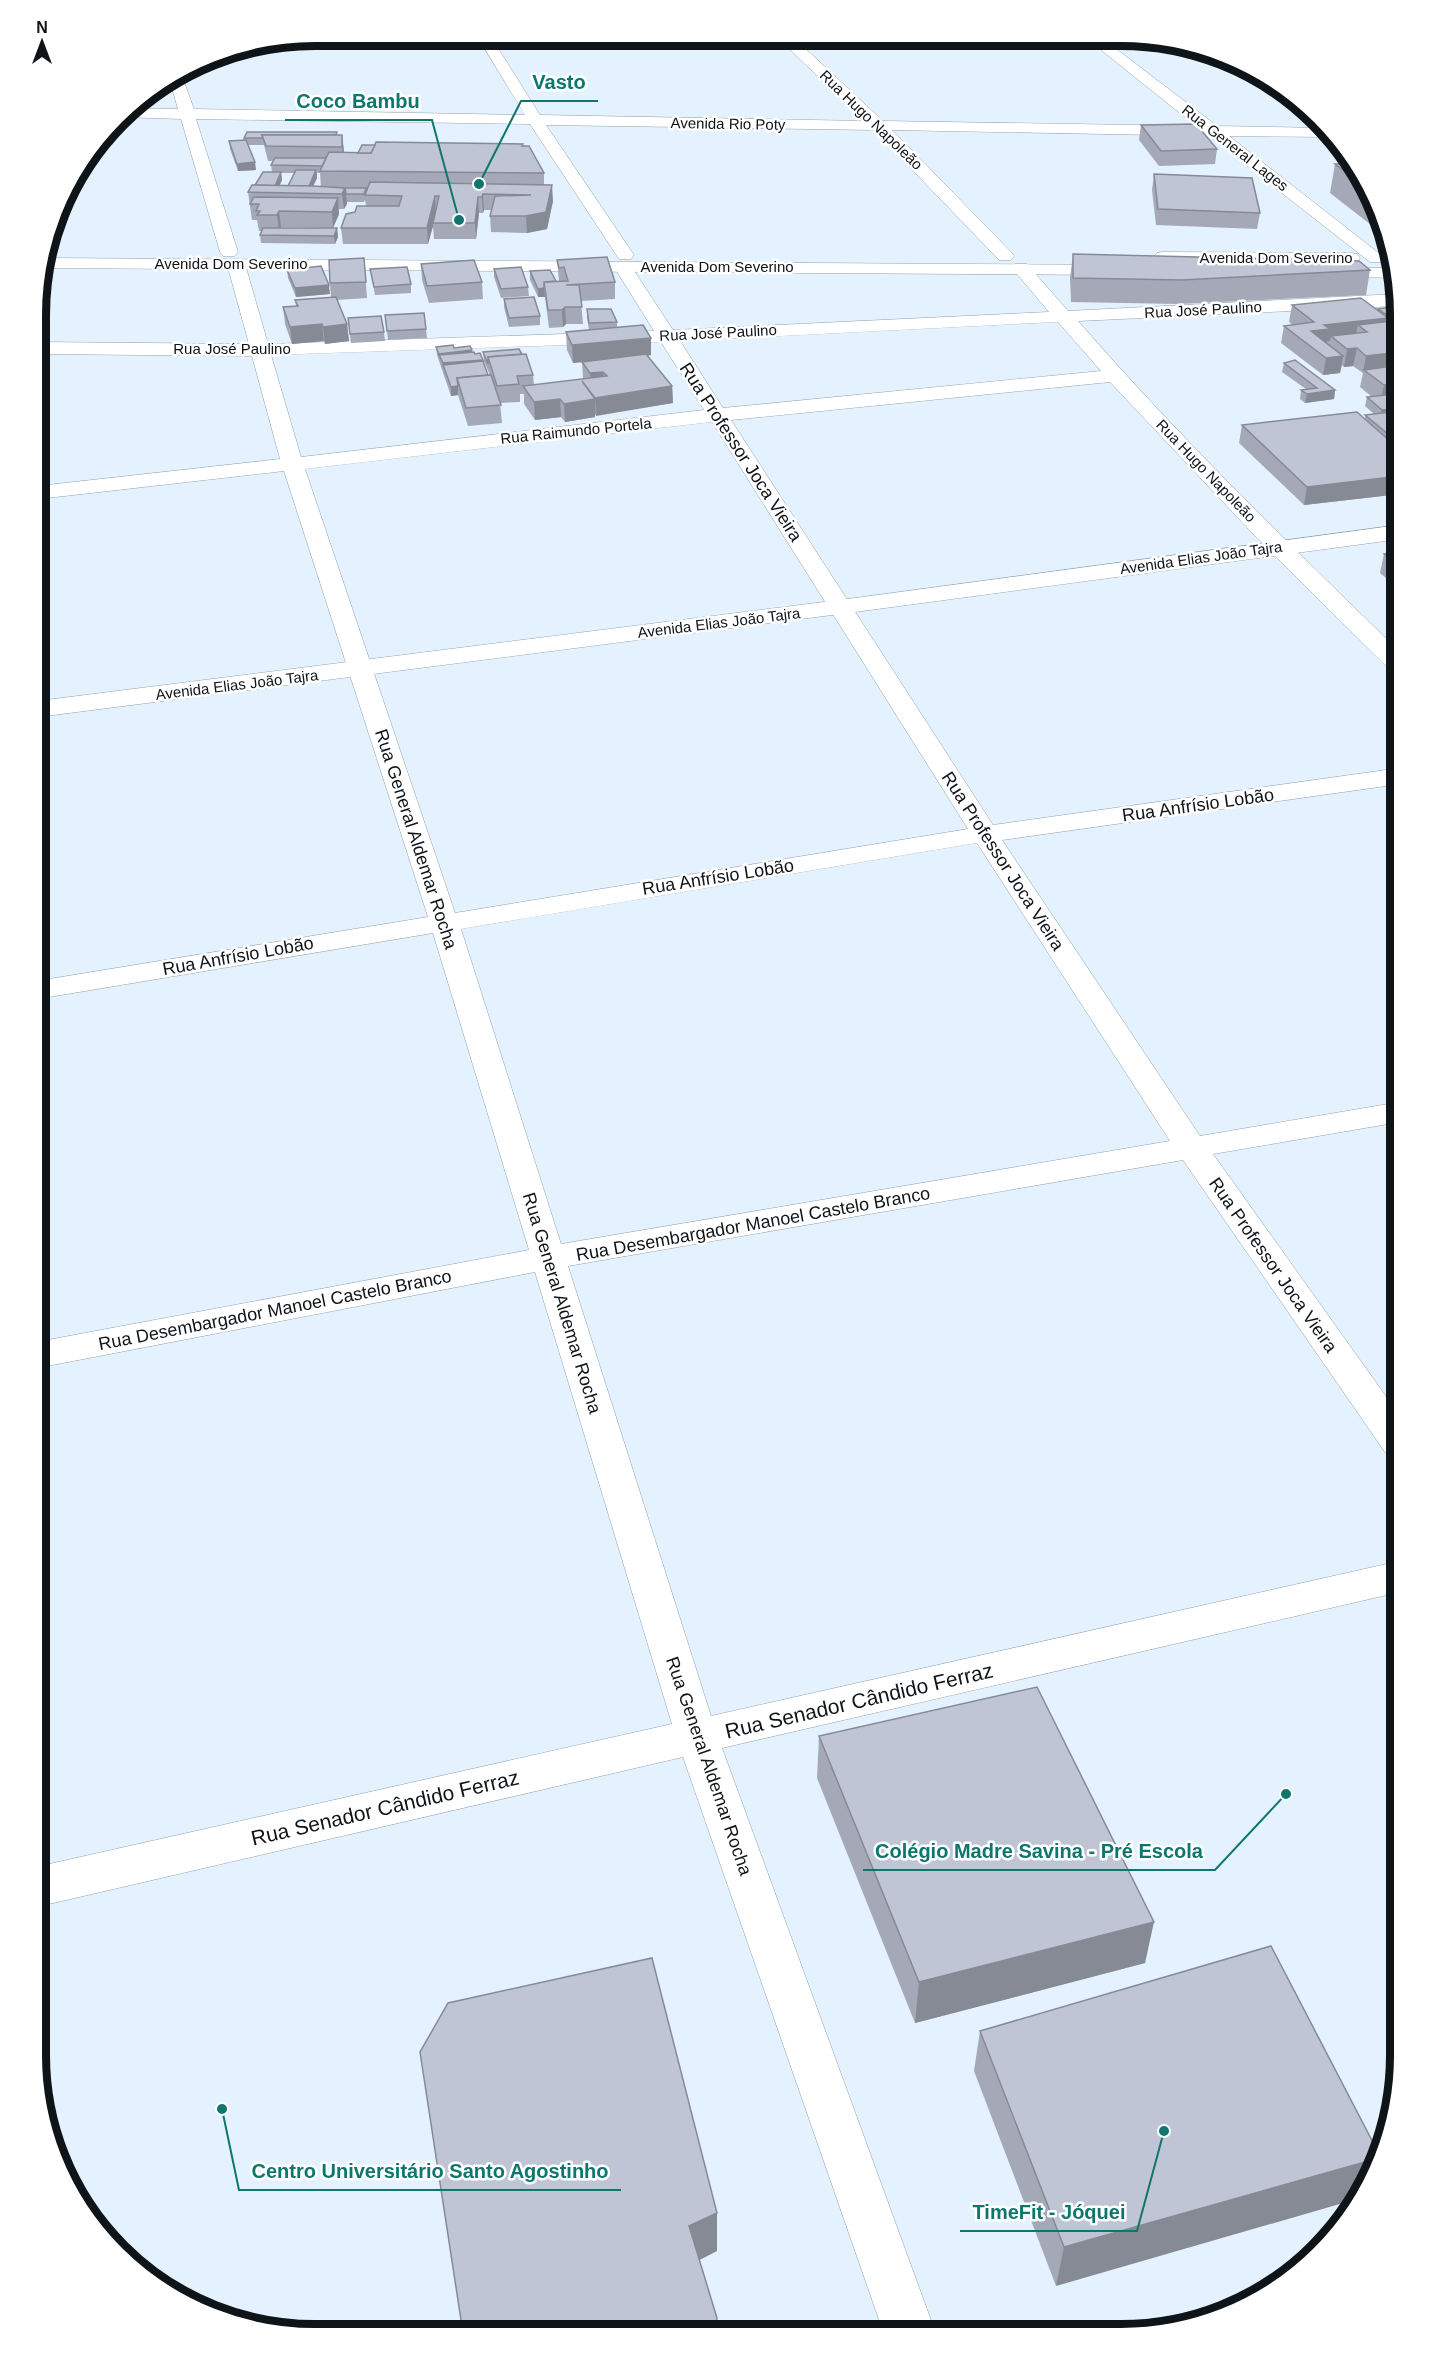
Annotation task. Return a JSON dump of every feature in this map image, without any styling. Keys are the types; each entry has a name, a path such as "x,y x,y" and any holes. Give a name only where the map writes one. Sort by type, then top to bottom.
{"street":[{"name":"Rua Professor Joca Vieira","path":"490,46 624,261 667,336 985,834 1191,1149 1390,1431"},
{"name":"Rua Hugo Napoleão","path":"794,46 864,111 1013,262 1115,376 1272,540 1390,656"},
{"name":"Rua General Lages","path":"1104,46 1385,266"},
{"name":"Rua General Aldemar Rocha","path":"178,84 292,463 444,921 697,1738 906,2324"},
{"path":"832,112 864,111"},
{"name":"Avenida Rio Poty","path":"138,113 1318,133"},
{"name":"Avenida Dom Severino","path":"55,252 232,258 1013,262 1146,266 1385,268"},
{"name":"Avenida Dom Severino","path":"1013,262 1125,257"},
{"name":"Avenida Dom Severino","path":"52,263 232,258"},
{"name":"Rua José Paulino","path":"46,348 259,350 667,336 1389,300"},
{"name":"Rua Raimundo Portela","path":"46,492 718,415 1115,376"},
{"name":"Avenida Elias João Tajra","path":"46,690 356,659 835,599 1272,540 1390,518"},
{"name":"Avenida Elias João Tajra","path":"1272,540 1390,533"},
{"name":"Avenida Elias João Tajra","path":"46,708 356,659"},
{"name":"Rua Anfrísio Lobão","path":"46,988 444,921 985,834 1390,777"},
{"name":"Rua Desembargador Manoel Castelo Branco","path":"46,1352 549,1258 1390,1114"},
{"name":"Rua Senador Cândido Ferraz","path":"46,1885 1390,1578"}],"building":[{"path":"1196,124 1217,149 1161,151 1141,125"},
{"path":"247,132 337,132 336,135 262,135 263,138 244,138"},
{"path":"262,135 342,135 342,147 266,146"},
{"path":"246,140 255,162 237,164 229,141"},
{"path":"376,142 523,144 522,146 529,146 544,173 320,171 329,152 371,153"},
{"path":"362,145 375,145 371,153 358,153"},
{"path":"275,158 326,158 322,166 271,165"},
{"path":"1335,164 1343,164 1350,176"},
{"path":"296,170 316,170 309,186 288,186"},
{"path":"263,172 281,172 275,186 255,185"},
{"path":"1154,174 1252,178 1260,213 1158,209"},
{"path":"370,182 552,185 546,212 526,216 490,216 495,196 531,195 483,194 482,197 478,197 475,223 433,223 439,196 435,196 427,228 341,228 346,214 355,212 357,206 399,206 402,196 365,195"},
{"path":"252,185 345,188 342,194 248,192"},
{"path":"345,188 366,188 364,194 346,194"},
{"path":"254,197 338,198 332,212 279,211 277,215 257,215 260,211 256,211 259,204 250,204"},
{"path":"263,228 337,228 334,236 260,235"},
{"path":"1073,254 1359,261 1370,270 1182,280 1073,278"},
{"path":"607,257 615,282 566,285 579,285 582,307 548,310 544,282 568,281 564,267 559,268 557,260"},
{"path":"364,258 366,282 330,283 329,260"},
{"path":"474,260 482,282 427,286 421,264"},
{"path":"321,266 329,285 295,288 287,270"},
{"path":"407,267 411,284 374,287 370,269"},
{"path":"521,267 528,287 501,289 494,269"},
{"path":"550,270 556,281 544,282 544,288 538,289 530,271"},
{"path":"336,297 347,324 290,327 283,307 298,306 295,300"},
{"path":"534,297 540,316 509,318 504,299"},
{"path":"1361,298 1388,318 1324,325 1330,329 1311,331 1343,356 1326,358 1284,326 1314,322 1292,305"},
{"path":"1390,307 1390,317 1378,309"},
{"path":"587,309 611,309 617,322 589,323"},
{"path":"424,313 426,329 387,331 385,315"},
{"path":"381,316 384,332 350,334 348,318"},
{"path":"1390,321 1390,353 1366,356 1357,348 1347,349 1331,336 1367,332 1358,325"},
{"path":"643,325 651,338 572,345 566,332"},
{"path":"453,345 454,348 470,346 472,350 439,354 436,347"},
{"path":"519,349 522,354 488,357 488,364 483,352"},
{"path":"474,352 475,354 480,353 483,360 443,363 439,355"},
{"path":"526,354 533,375 517,376 519,384 497,386 488,357"},
{"path":"646,354 672,386 595,398 582,381 595,399 564,404 560,399 534,402 523,386 607,376 603,372 590,373 582,362"},
{"path":"1295,360 1335,390 1307,394 1301,390 1317,388 1284,363"},
{"path":"483,361 488,375 457,378 458,386 451,387 443,365"},
{"path":"1390,366 1390,384 1384,385 1364,370"},
{"path":"491,375 501,405 466,408 457,378"},
{"path":"1390,395 1390,409 1382,410 1367,397"},
{"path":"1357,412 1390,441 1390,477 1307,487 1242,425"},
{"path":"1390,412 1390,436 1365,415"},
{"path":"1037,1687 1154,1922 919,1982 819,1736"},
{"path":"1271,1946 1374,2145 1368,2161 1064,2247 980,2031"},
{"path":"652,1958 717,2213 689,2226 717,2318 716,2324 462,2324 420,2052 448,2003"}],"place":[{"name":"Vasto","path":"479,184"},
{"name":"Coco Bambu","path":"459,220"},
{"name":"Colégio Madre Savina - Pré Escola","path":"1286,1794"},
{"name":"Centro Universitário Santo Agostinho","path":"222,2109"},
{"name":"TimeFit - Jóquei","path":"1164,2131"}]}
